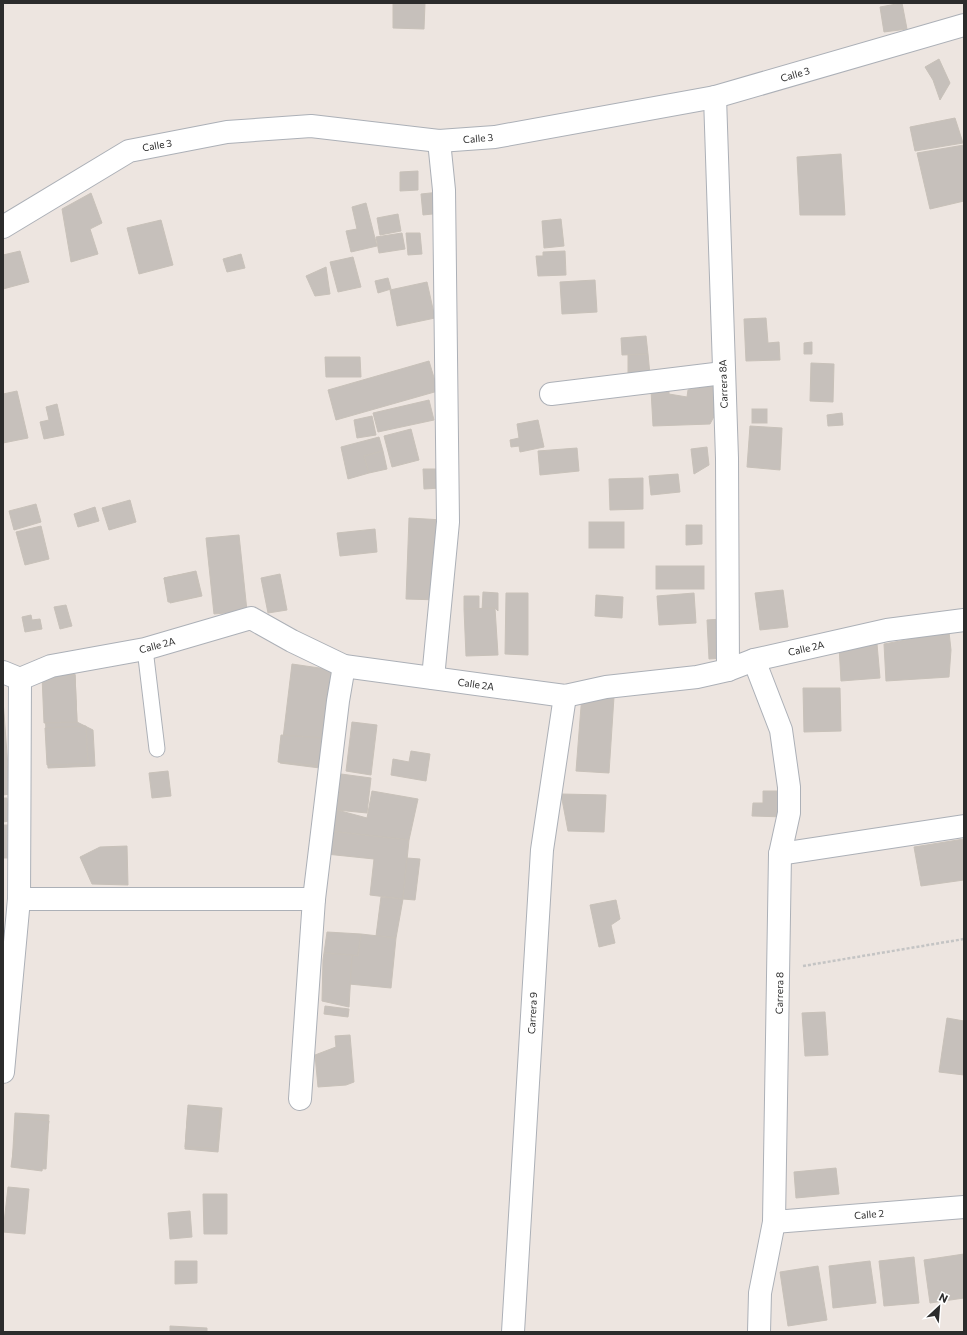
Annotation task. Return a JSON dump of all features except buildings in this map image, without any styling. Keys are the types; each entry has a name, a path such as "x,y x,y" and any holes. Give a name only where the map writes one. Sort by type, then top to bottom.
{"street":[{"name":"Calle 3","path":"3,227 128,151 227,132 311,126 439,141 495,136 715,97 964,25"},
{"name":"Carrera 8A","path":"715,97 727,458 728,670"},
{"path":"433,678 448,522 444,190 439,141"},
{"path":"551,394 723,373"},
{"name":"Calle 2A","path":"12,675 51,666 145,649 251,618 292,641 344,666 565,696 606,687 697,677 728,670 754,660 887,630 964,620"},
{"name":"Carrera 8","path":"754,660 781,730 789,787 789,813 780,854 774,1222 760,1293 759,1332"},
{"path":"300,1099 314,899 338,701 344,666"},
{"path":"3,1072 19,899 12,675"},
{"name":"Carrera 9","path":"513,1332 542,850 565,696"},
{"path":"780,854 964,826"},
{"path":"19,899 314,899"},
{"name":"Calle 2","path":"774,1222 964,1206"}],"lane":[{"path":"145,649 156,749"}],"path":[{"path":"779,970 964,939"}]}
